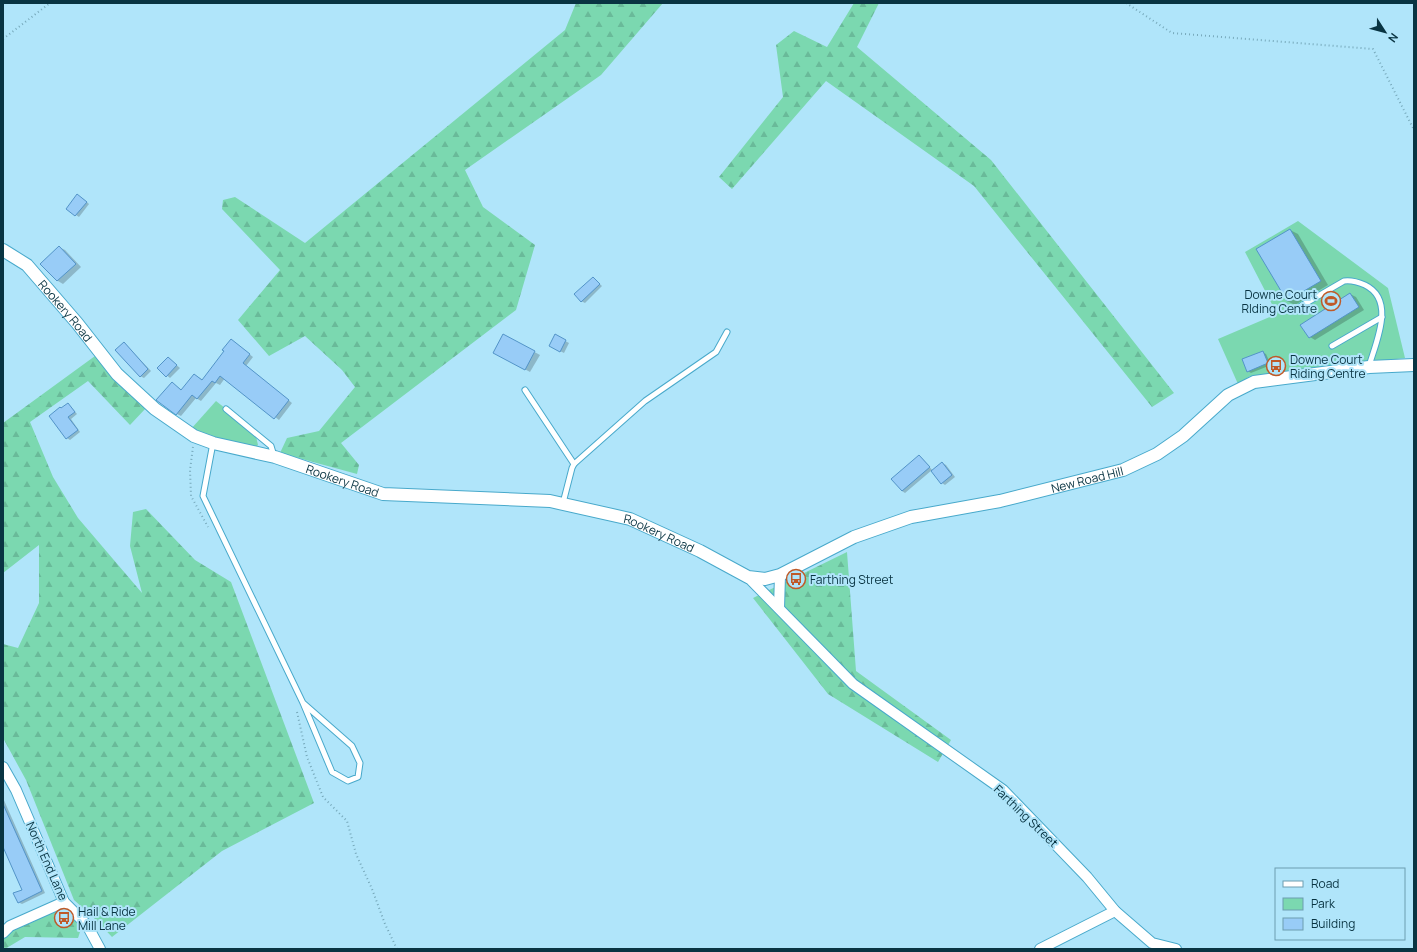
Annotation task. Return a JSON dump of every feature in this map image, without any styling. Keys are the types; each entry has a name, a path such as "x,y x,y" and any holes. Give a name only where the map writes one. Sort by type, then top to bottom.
{"street":[{"name":"Rookery Road","path":"3,250 27,265 77,323 122,379 155,409 194,436 213,443 274,457 383,494 550,501 630,520 700,551 748,577"},
{"name":"New Road Hill","path":"748,577 765,579 780,575 854,537 911,517 1000,501 1123,470 1157,454 1183,436 1228,394 1254,382 1369,367 1414,365"},
{"path":"779,608 780,575"},
{"name":"Farthing Street","path":"748,577 854,684 1003,790 1087,877 1115,911 1152,943 1176,949"},
{"name":"North End Lane","path":"3,767 16,790 64,902 87,925 100,949"},
{"path":"3,933 10,926 64,902"},
{"path":"1040,949 1115,911"}],"lane":[{"path":"1301,306 1344,281 1352,281 1362,284 1375,291 1380,300 1382,317 1369,367"},
{"path":"1332,346 1382,317"},
{"path":"562,504 574,464 645,401 716,352 727,332"},
{"path":"525,390 574,464"},
{"path":"226,409 271,446 274,457"},
{"path":"213,443 203,496 303,704 332,772 348,781 358,777 360,764 352,746 303,704"}],"path":[{"path":"3,39 50,3"},
{"path":"1126,3 1172,33 1373,49 1414,130"},
{"path":"194,436 190,470 192,496 208,528"},
{"path":"296,709 307,757 323,797 347,821 356,854 397,949"},
{"path":"455,949 468,949"}],"green space":[{"path":"576,3 663,3 601,75 465,170 483,207 535,245 516,310 341,443 359,465 357,474 280,453 287,438 319,431 355,387 342,370 305,336 269,356 238,320 280,270 222,209 223,200 235,197 305,243 565,30"},
{"path":"854,3 879,3 857,47 991,160 1174,393 1152,407 974,186 826,81 732,189 719,177 783,97 776,45 794,31 827,47"},
{"name":"Downe Court RIding Centre","path":"1298,221 1388,288 1405,358 1250,376 1238,384 1218,339 1277,314 1245,252"},
{"path":"95,356 146,408 130,425 88,381 30,422 53,477 78,518 142,593 130,546 133,512 146,509 195,560 231,582 314,803 222,851 112,937 74,900 26,780 3,738 3,644 18,648 39,603 39,545 3,573 3,423"},
{"path":"216,401 255,432 258,445 254,449 214,440 191,429"},
{"path":"847,552 856,671 951,740 938,762 828,694 753,598"},
{"path":"62,908 82,926 78,938 25,937 3,949 3,937 12,929"}],"building":[{"path":"77,194 87,202 75,216 66,209"},
{"path":"1290,229 1321,281 1287,301 1256,249"},
{"path":"59,246 76,264 57,281 40,264"},
{"path":"593,277 600,284 581,302 574,294"},
{"path":"1350,293 1359,307 1309,338 1300,325"},
{"path":"503,334 535,351 525,370 493,353"},
{"path":"555,334 566,340 560,352 549,346"},
{"path":"231,339 250,354 243,363 289,400 274,419 220,376 215,383 212,381 197,399 192,395 176,415 156,400 172,382 181,390 194,374 202,380 224,351 222,350"},
{"path":"124,342 148,369 140,377 115,350"},
{"path":"1263,351 1268,363 1247,372 1242,359"},
{"path":"168,357 177,365 166,377 157,368"},
{"path":"68,403 75,412 68,417 78,430 66,439 49,416 60,407 61,408"},
{"path":"919,455 930,467 902,491 891,479"},
{"path":"942,462 952,475 941,484 931,471"},
{"path":"3,804 42,891 18,903 13,893 22,890 3,847"}],"place":[{"name":"Downe Court RIding Centre","path":"1331,301"},
{"name":"Downe Court Riding Centre","path":"1276,366"},
{"name":"Farthing Street","path":"796,579"},
{"name":"Hail & Ride Mill Lane","path":"64,918"}]}
